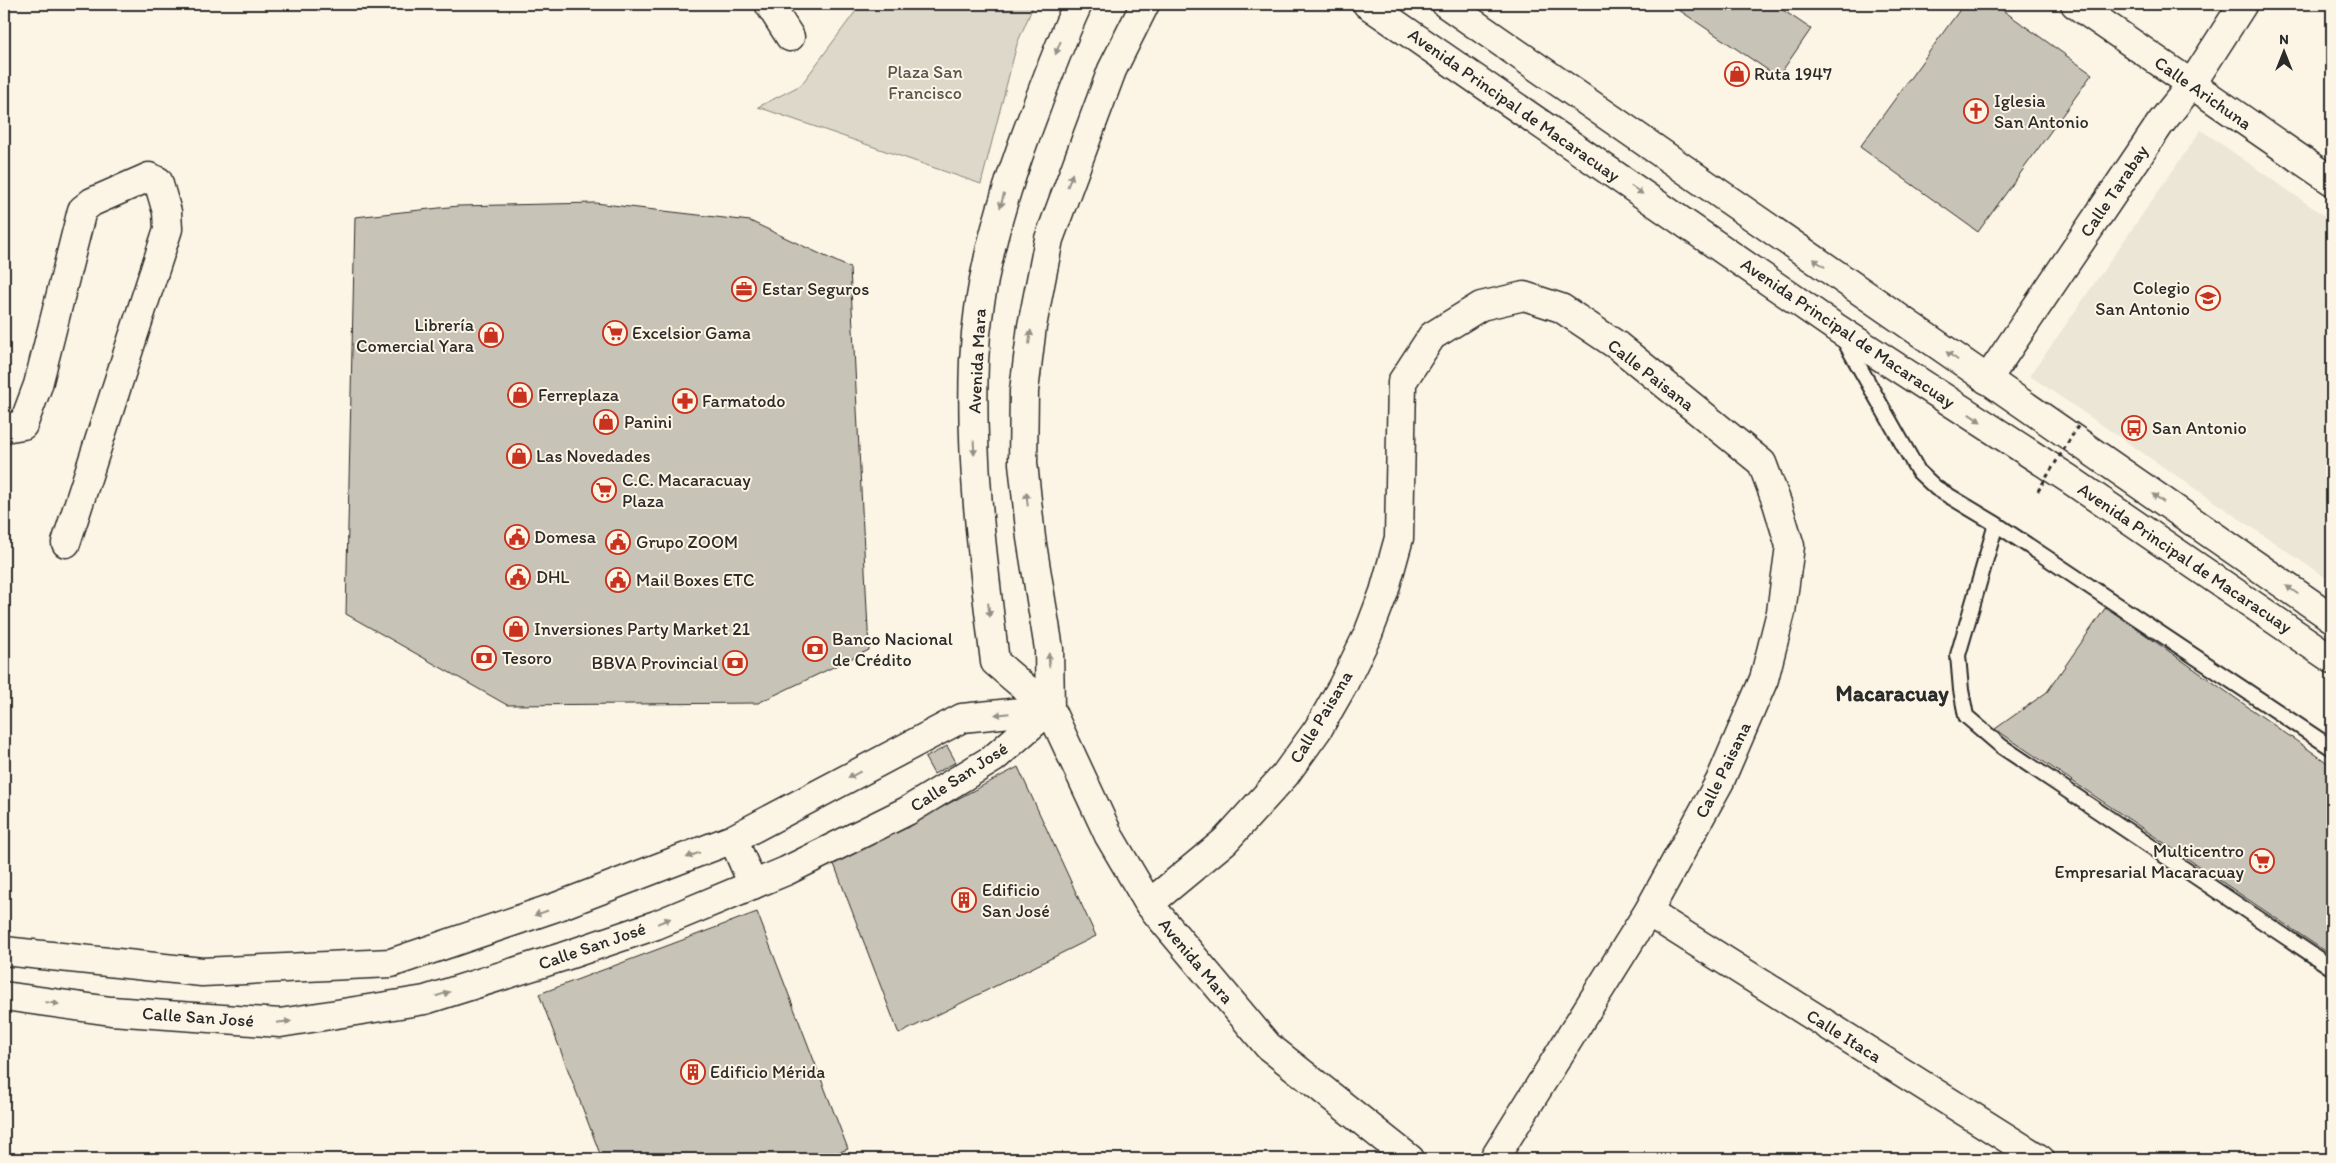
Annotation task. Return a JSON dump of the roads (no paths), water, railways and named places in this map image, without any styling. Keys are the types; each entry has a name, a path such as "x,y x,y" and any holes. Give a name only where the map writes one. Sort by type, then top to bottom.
{"street":[{"path":"770,4 790,37"},
{"name":"Avenida Mara","path":"1050,709 996,662 976,498 973,432 974,359 982,295 1005,192 1062,38 1078,4"},
{"name":"Avenida Mara","path":"1145,4 1112,70 1048,239 1032,326 1024,391 1024,463 1031,538 1048,649 1050,709 1109,836 1149,904 1268,1046 1410,1159"},
{"name":"Avenida Principal de Macaracuay","path":"1367,4 1838,329 2069,479 2332,659"},
{"name":"Avenida Principal de Macaracuay","path":"1446,4 2332,618"},
{"name":"Calle Arichuna","path":"2075,4 2332,181"},
{"name":"Calle Tarabay","path":"1987,380 2160,124 2191,85 2244,4"},
{"path":"4,428 23,425 38,385 82,210 92,202 149,177 154,178 158,181 167,212 168,229 66,543"},
{"name":"Calle Paisana","path":"1149,904 1225,841 1285,775 1318,729 1368,634 1384,592 1399,538 1402,382 1432,336 1481,306 1524,296 1561,308 1618,346 1762,463 1777,502 1790,546 1781,612 1764,679 1720,781 1648,912 1494,1159"},
{"name":"Calle San José","path":"4,951 202,972 391,963 556,907 733,840 962,718 1050,709"},
{"name":"Calle San José","path":"4,996 111,1011 280,1023 425,1000 656,925 786,871 908,811 994,758 1050,709"},
{"path":"733,840 753,885"},
{"name":"Calle Itaca","path":"1648,912 2040,1159"}],"lane":[{"path":"1838,329 1918,471 1936,488 1996,524 2332,748"},
{"path":"1996,524 1958,655 1961,690 1966,716 2001,746 2332,968"}],"place":[{"name":"Ruta 1947","path":"1737,74"},
{"name":"Iglesia San Antonio","path":"1976,111"},
{"name":"Estar Seguros","path":"744,289"},
{"name":"Colegio San Antonio","path":"2208,298"},
{"name":"Excelsior Gama","path":"615,333"},
{"name":"Librería Comercial Yara","path":"491,335"},
{"name":"Ferreplaza","path":"520,395"},
{"name":"Farmatodo","path":"685,401"},
{"name":"Panini","path":"606,422"},
{"name":"San Antonio","path":"2134,428"},
{"name":"Las Novedades","path":"519,456"},
{"name":"C.C. Macaracuay Plaza","path":"604,490"},
{"name":"Domesa","path":"517,537"},
{"name":"Grupo ZOOM","path":"618,542"},
{"name":"DHL","path":"518,577"},
{"name":"Mail Boxes ETC","path":"618,580"},
{"name":"Inversiones Party Market 21","path":"516,629"},
{"name":"Banco Nacional de Crédito","path":"815,649"},
{"name":"Tesoro","path":"484,658"},
{"name":"BBVA Provincial","path":"735,663"},
{"name":"Multicentro Empresarial Macaracuay","path":"2262,861"},
{"name":"Edificio San José","path":"964,900"},
{"name":"Edificio Mérida","path":"693,1072"}],"district":[{"name":"Macaracuay","path":"1892,693"}],"park label":[{"name":"Plaza San Francisco","path":"925,82"}]}
